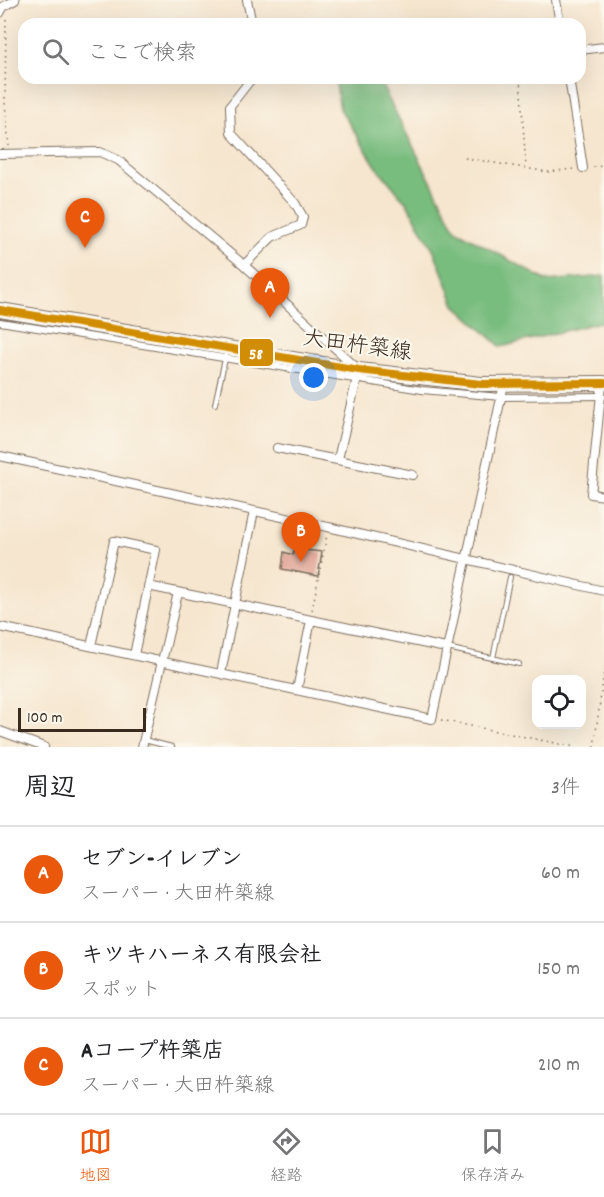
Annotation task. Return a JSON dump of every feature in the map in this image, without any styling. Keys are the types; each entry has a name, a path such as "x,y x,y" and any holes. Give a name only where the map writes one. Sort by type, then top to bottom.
{"main road":[{"name":"大田杵築線","path":"0,310 226,353 357,375 503,390 603,390"}],"street":[{"path":"1,7 15,0"},
{"path":"247,0 251,18"},
{"path":"556,0 559,18"},
{"path":"586,49 604,47"},
{"path":"243,265 272,237 301,225 303,217 295,203 231,133 230,106 247,84"},
{"path":"570,84 583,168"},
{"path":"5,153 100,152 118,160 182,211 243,265 357,375 338,459"},
{"path":"0,322 226,353"},
{"path":"0,627 432,719 503,390"},
{"path":"603,390 595,433 591,494 604,496"},
{"path":"277,448 413,475"},
{"path":"0,456 328,527 604,591"},
{"path":"221,673 254,511"},
{"path":"91,645 114,541 156,550 134,655"},
{"path":"148,586 446,648"},
{"path":"143,743 160,660 178,592"},
{"path":"297,690 311,620"},
{"path":"0,731 44,747"}],"lane":[{"path":"215,404 226,353"},
{"path":"493,658 510,577"},
{"path":"446,648 519,664"},
{"path":"143,743 172,747"}],"path":[{"path":"1,7 5,153"},
{"path":"520,84 526,169"},
{"path":"465,158 548,172 604,166"},
{"path":"311,620 328,527"},
{"path":"594,747 604,671"},
{"path":"432,719 575,747"}],"green space":[{"path":"336,84 381,84 456,230 547,281 604,276 604,321 501,347 455,305 434,251 408,205 376,166 340,109"}],"building":[{"path":"295,549 322,552 318,576 282,569 284,552 293,555"}],"transit line":[{"name":"58","path":"0,310 359,370 481,384 604,383"}],"place":[{"name":"Aコープ杵築店","path":"85,248"},
{"name":"セブン-イレブン","path":"270,318"},
{"name":"キツキハーネス有限会社","path":"301,562"}]}
